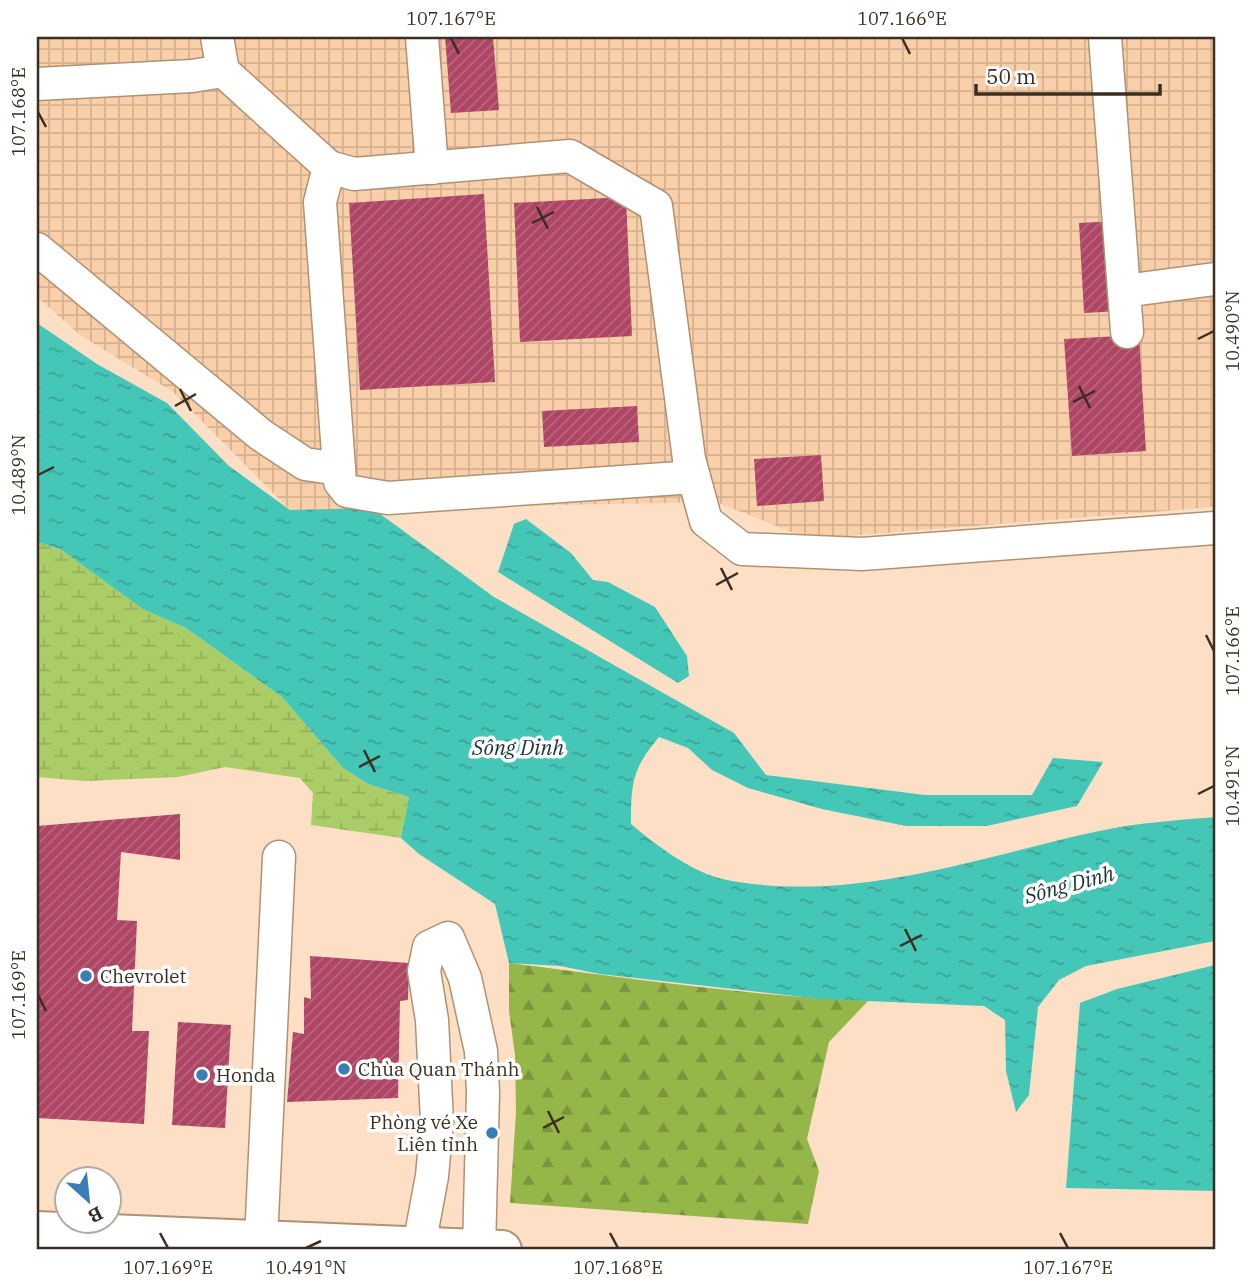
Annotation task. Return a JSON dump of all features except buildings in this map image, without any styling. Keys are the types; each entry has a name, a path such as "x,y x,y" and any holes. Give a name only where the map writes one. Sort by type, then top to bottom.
{"highway":[{"path":"37,1231 491,1250"}],"street":[{"path":"218,37 223,71 329,167 354,174 570,156 656,206 689,459 706,521 742,550 862,554 1215,528"},
{"path":"422,37 432,168"},
{"path":"1105,37 1127,332"},
{"path":"37,84 192,76 223,71"},
{"path":"329,167 320,202 340,482 347,491 388,498 694,477"},
{"path":"37,249 261,435 305,464 339,469"},
{"path":"1124,291 1215,279"},
{"path":"261,1240 279,857"},
{"path":"419,1247 432,1176 437,1122 432,1020 424,971 429,947 448,938 465,978 481,1051 491,1250"}],"shaded area":[{"path":"37,37 1215,37 1215,507 809,539 716,502 290,510 173,392 80,335 37,297"}],"green space":[{"path":"37,542 60,549 144,609 186,628 282,697 343,768 368,784 409,797 401,838 311,825 313,793 300,778 225,767 178,777 84,781 37,777"},
{"path":"509,963 733,991 868,1001 829,1042 807,1139 819,1171 808,1224 510,1203 516,1112 515,1055 509,1011"}],"water":[{"name":"Sông Dinh","path":"37,323 97,364 167,403 229,466 290,510 372,508 494,597 734,733 766,775 925,795 1032,795 1053,758 1103,762 1077,806 987,826 906,826 822,809 748,788 712,770 688,748 659,737 638,768 633,787 631,824 664,850 702,872 727,880 774,886 868,882 961,864 1113,828 1215,817 1215,941 1086,966 1059,980 1038,1007 1029,1095 1016,1112 1006,1071 1005,1020 984,1006 821,999 600,974 560,966 509,963 495,904 419,854 401,838 409,797 368,784 343,768 282,697 186,628 143,609 60,549 37,542"},
{"path":"526,519 571,553 593,580 608,582 655,607 687,656 689,676 678,683 498,572 514,524"},
{"path":"1215,965 1215,1191 1066,1188 1080,1003 1117,989"}],"place":[{"name":"Chevrolet","path":"86,976"},
{"name":"Chùa Quan Thánh","path":"344,1069"},
{"name":"Honda","path":"202,1075"},
{"name":"Phòng vé Xe Liên tỉnh","path":"492,1133"}]}
